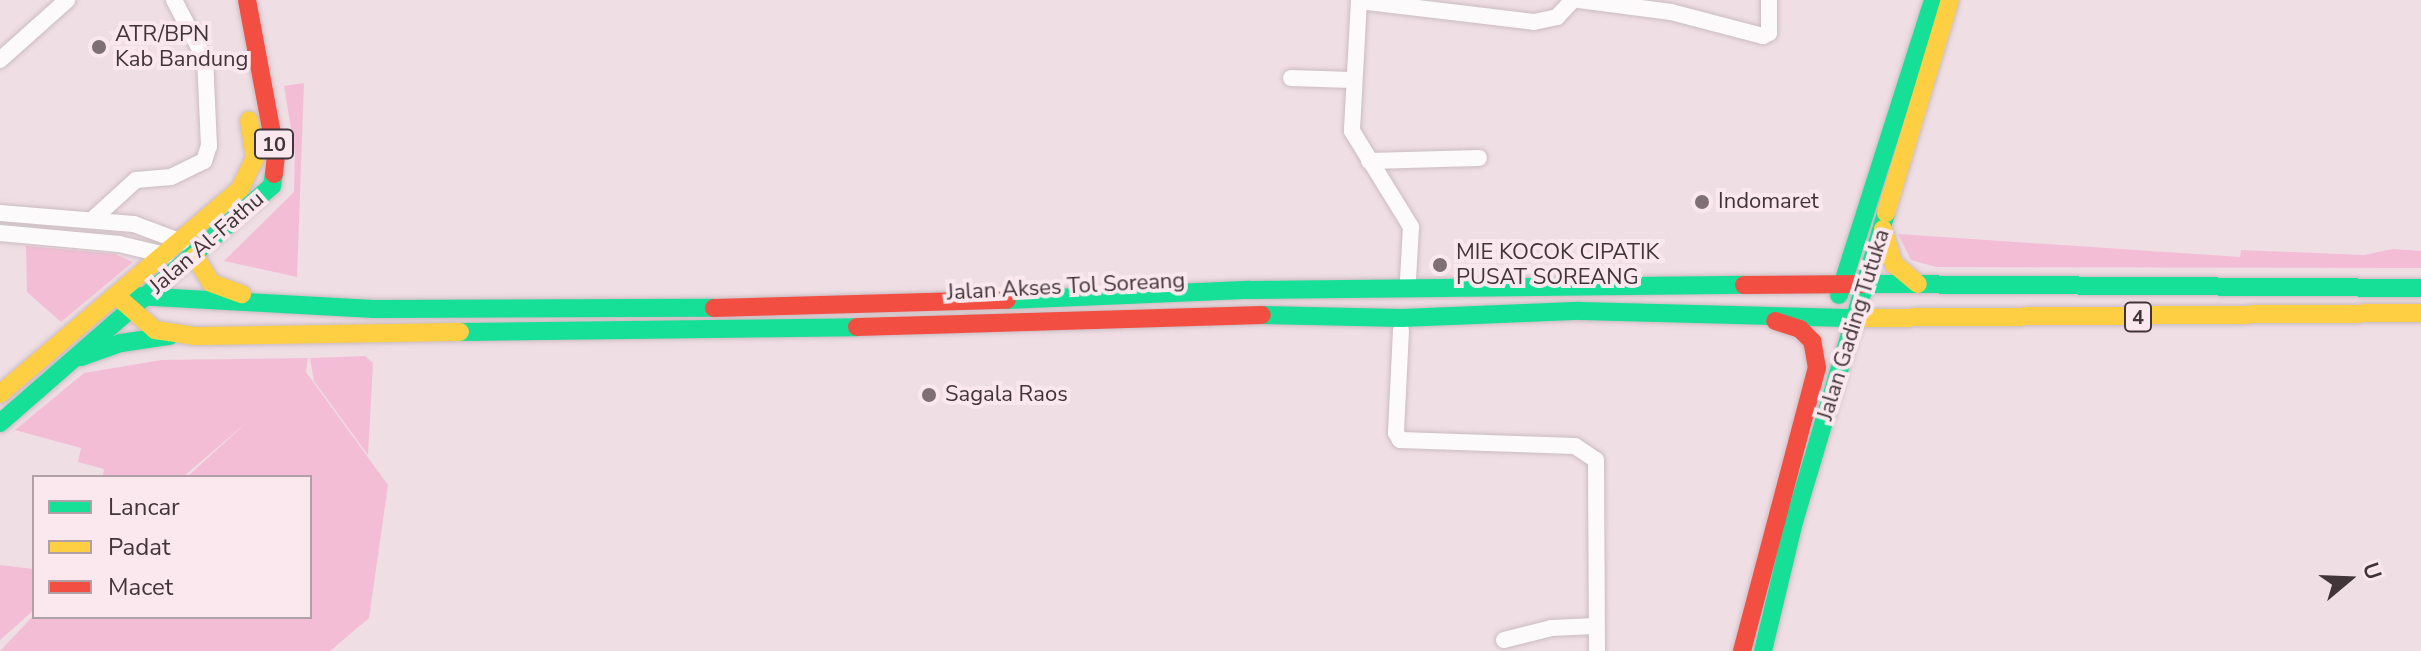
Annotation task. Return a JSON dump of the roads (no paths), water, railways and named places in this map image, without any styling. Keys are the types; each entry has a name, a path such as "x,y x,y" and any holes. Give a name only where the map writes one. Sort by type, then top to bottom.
{"main road":[{"name":"Jalan Al-Fathu","path":"0,394 240,189 253,169 229,0"},
{"name":"Jalan Al-Fathu","path":"0,423 257,203 275,177 276,155 247,0"},
{"name":"Jalan Gading Tutuka","path":"1833,318 1933,0"},
{"name":"Jalan Gading Tutuka","path":"1763,651 1794,522 1950,0"},
{"path":"1883,229 1894,264 1918,284"},
{"path":"190,260 211,283 267,302"},
{"name":"Jalan Akses Tol Soreang","path":"340,303 371,295 974,292 1408,279 1755,273 1790,283"},
{"name":"Jalan Akses Tol Soreang","path":"114,294 340,303 374,309 839,307 1250,284 1867,284"},
{"name":"4","path":"1867,284 2421,288"},
{"name":"Jalan Akses Tol Soreang","path":"114,294 155,330 175,335"},
{"path":"837,328 839,307"},
{"name":"Jalan Akses Tol Soreang","path":"70,362 121,343 175,335 837,328 1402,318 1580,311 1856,318"},
{"name":"4","path":"1856,318 2421,313"},
{"name":"Jalan Gading Tutuka","path":"1742,651 1817,368 1812,341 1800,329 1758,316"},
{"name":"Jalan Akses Tol Soreang","path":"341,334 366,342 579,343 1004,336 1174,320 1401,330 1575,323 1726,326 1758,316"}],"street":[{"path":"0,60 67,0"},
{"path":"93,219 136,180 171,177 204,161 209,146 205,59 174,0"},
{"path":"1408,279 1413,234 1352,131 1351,80 1359,0 1534,22 1557,17 1576,0 1671,12 1763,36 1769,33 1769,0"},
{"path":"1291,78 1351,80"},
{"path":"1369,161 1479,158"},
{"path":"0,213 144,225 180,240 190,260"},
{"path":"0,233 190,260"},
{"path":"1401,330 1396,433 1400,440 1575,446 1594,457 1597,651"},
{"path":"1504,640 1551,628 1595,626"}],"place":[{"name":"ATR/BPN Kab Bandung","path":"99,47"},
{"name":"Indomaret","path":"1702,202"},
{"name":"MIE KOCOK CIPATIK PUSAT SOREANG","path":"1440,265"},
{"name":"Sagala Raos","path":"929,395"}]}
